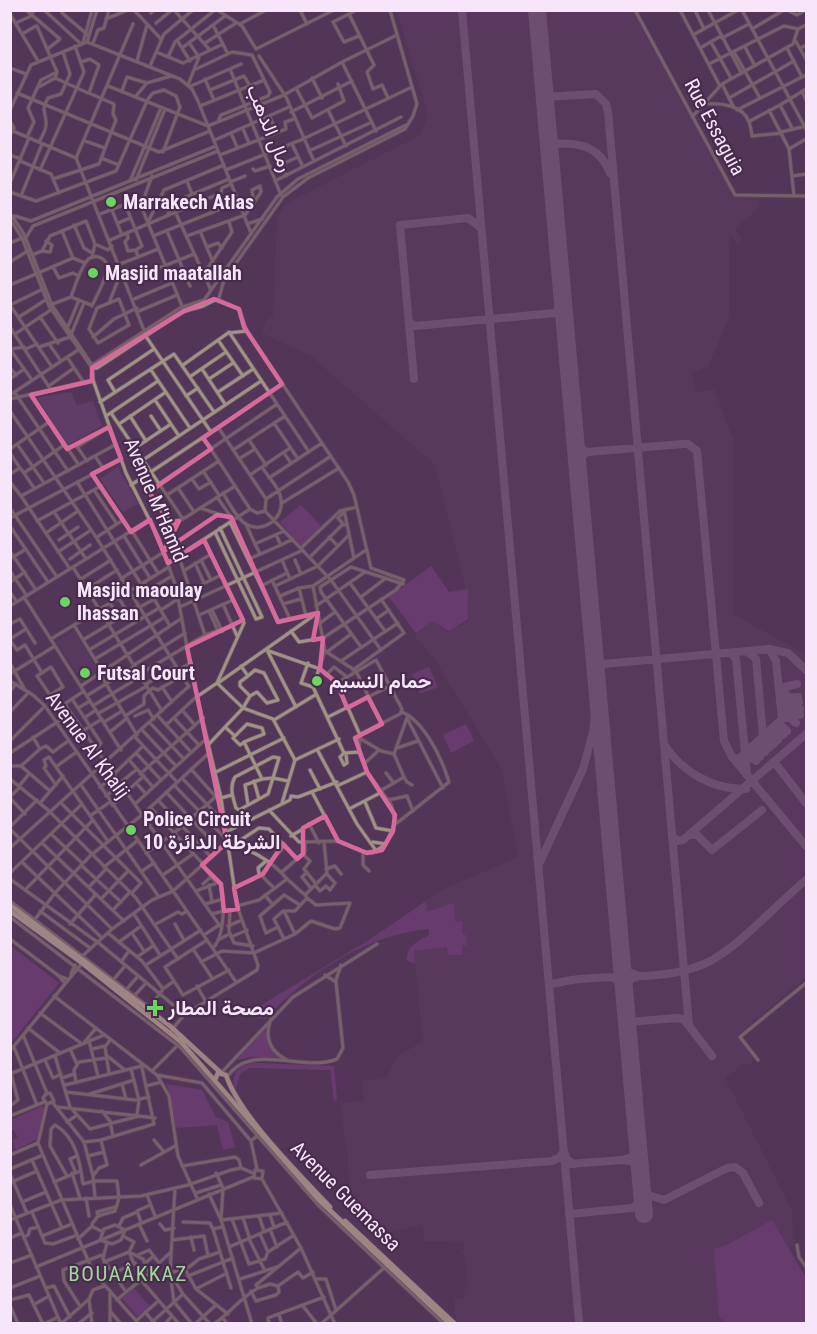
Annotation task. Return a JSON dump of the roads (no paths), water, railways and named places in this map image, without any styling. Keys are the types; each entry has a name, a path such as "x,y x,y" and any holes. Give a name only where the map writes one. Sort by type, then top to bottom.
{"main road":[{"path":"10,903 172,1031 221,1073 227,1079 220,1085"},
{"path":"10,911 82,959 149,1009 172,1031 215,1080 221,1073"},
{"path":"231,1071 231,1089"},
{"name":"Avenue Guemassa","path":"227,1079 260,1134"},
{"name":"Avenue Guemassa","path":"215,1080 318,1199 450,1323"},
{"name":"Avenue Guemassa","path":"388,1265 455,1323"}],"street":[{"path":"26,10 39,25 60,39 49,48"},
{"path":"14,22 31,16 34,10"},
{"path":"44,10 84,43"},
{"path":"93,43 98,30 104,28 109,10"},
{"path":"106,19 128,10"},
{"path":"134,10 161,39"},
{"path":"156,23 173,10 210,50"},
{"path":"150,66 165,32 193,10"},
{"path":"168,57 177,40 216,10 238,23 254,49"},
{"path":"204,44 238,23 266,10"},
{"path":"300,10 307,24"},
{"path":"269,98 270,94 252,55 254,49 334,10"},
{"path":"356,10 333,22 344,42 359,36"},
{"path":"183,309 203,306 216,299 262,219 282,195 308,173 408,124 417,107 390,10"},
{"name":"Rue Essaguia","path":"635,10 735,195 807,196"},
{"path":"680,10 700,48 729,98 736,109 749,121 752,136 782,133 792,128 806,127 740,10 693,34"},
{"path":"694,10 704,28"},
{"path":"708,10 714,24 760,98"},
{"path":"723,10 726,17"},
{"path":"772,10 775,15"},
{"path":"751,29 786,10 797,15"},
{"path":"794,10 797,15"},
{"path":"797,15 806,10"},
{"path":"84,43 86,34 92,11 96,12 86,34"},
{"path":"55,21 62,12 86,34"},
{"path":"10,14 38,61"},
{"path":"349,14 374,65 366,73 371,85 373,89 382,85 388,98"},
{"path":"182,48 225,15"},
{"path":"67,31 73,23"},
{"path":"76,158 133,24"},
{"path":"700,48 749,24"},
{"path":"22,34 39,25"},
{"path":"39,25 57,72 56,78"},
{"path":"709,64 784,26 798,29 807,25"},
{"path":"137,61 147,26"},
{"path":"213,26 228,54"},
{"path":"692,117 707,104 721,85 787,48 795,40 798,29"},
{"path":"218,122 221,115 245,105 284,95 342,62 397,35"},
{"path":"177,40 190,61"},
{"path":"795,40 806,58"},
{"path":"711,42 731,78"},
{"path":"10,110 12,100 32,65 84,43 93,43 173,76 189,86 200,106 253,236"},
{"path":"189,43 199,56"},
{"path":"156,52 183,63 223,44"},
{"path":"801,48 807,45"},
{"path":"40,170 84,72 75,46"},
{"path":"745,47 755,66"},
{"path":"707,104 722,103 736,109 806,75 787,48"},
{"path":"21,196 46,125 43,113 44,104 48,98 61,94 70,72 63,52"},
{"path":"194,70 234,52 252,55"},
{"path":"189,86 199,56"},
{"path":"259,56 284,95 314,161"},
{"path":"81,62 90,59 99,65 89,93"},
{"path":"729,98 794,61"},
{"path":"342,62 376,131"},
{"path":"189,86 241,64"},
{"path":"10,68 26,74"},
{"name":"رمال الدهب","path":"230,69 282,195"},
{"path":"10,183 34,122 28,111 33,99 42,79 57,72"},
{"path":"135,96 147,83 173,76"},
{"path":"210,90 246,76 250,86"},
{"path":"122,91 128,77 147,83"},
{"path":"53,179 98,165 116,120 113,114 115,105 56,78"},
{"path":"38,88 56,78"},
{"path":"312,78 322,98"},
{"path":"205,79 214,100"},
{"path":"200,106 264,80"},
{"path":"214,140 322,98 339,85 352,81"},
{"path":"296,88 311,118 344,101 339,85"},
{"path":"108,86 208,126 269,98"},
{"path":"226,170 292,144 412,87"},
{"path":"749,121 807,89"},
{"path":"802,91 807,100"},
{"path":"10,192 36,201 116,171 147,102 156,92 170,92 179,101 180,115 163,152"},
{"path":"18,93 67,112 111,133 163,152 210,131"},
{"path":"780,105 792,128"},
{"path":"129,187 163,109"},
{"path":"328,110 346,146"},
{"path":"769,110 789,149 794,196"},
{"path":"220,155 286,129 281,113"},
{"path":"800,116 806,113"},
{"path":"270,117 276,132"},
{"path":"275,181 401,117"},
{"path":"285,122 294,119"},
{"path":"10,121 13,131 76,158 154,349 211,432"},
{"path":"309,151 372,122"},
{"path":"243,129 249,142"},
{"path":"10,135 13,131"},
{"path":"231,133 237,147"},
{"path":"789,149 807,139"},
{"path":"85,141 105,148"},
{"path":"292,144 303,167"},
{"path":"135,184 147,147"},
{"path":"93,199 129,187 217,148"},
{"path":"276,150 286,176"},
{"path":"10,155 51,174 59,193"},
{"path":"101,158 120,165"},
{"path":"282,164 298,158"},
{"path":"148,223 163,192 224,165"},
{"path":"253,169 255,171 270,166"},
{"path":"793,176 807,174"},
{"path":"10,243 24,239 32,224 136,179 152,175"},
{"path":"152,175 141,206 183,309"},
{"path":"167,216 172,204 197,192 244,176"},
{"path":"187,181 192,194"},
{"path":"110,240 221,193 222,188 230,182"},
{"path":"187,236 227,220 229,222 244,216 255,201 261,192 260,186 252,190 255,201"},
{"path":"197,192 201,202"},
{"path":"92,367 183,309 202,302 282,195"},
{"path":"100,214 132,202 141,206"},
{"path":"153,237 238,202"},
{"path":"125,204 142,246 129,251 125,242 128,238 127,233"},
{"path":"172,204 216,299 239,309 247,331 351,489 371,568 403,579 403,584"},
{"path":"112,210 122,235"},
{"path":"11,217 32,224"},
{"path":"11,217 29,250 51,307 92,367"},
{"path":"117,223 130,218"},
{"path":"247,224 262,219"},
{"path":"15,334 51,307 71,297 85,263 92,255 95,244 87,222 74,225 46,241 42,251"},
{"path":"203,275 232,231 229,222"},
{"path":"74,225 84,248 92,255 105,260"},
{"path":"62,231 73,258 85,263"},
{"path":"168,231 190,286"},
{"path":"200,231 213,262"},
{"path":"32,255 52,250 51,244 46,241"},
{"path":"207,247 218,243 222,248"},
{"path":"95,244 108,250"},
{"path":"92,306 106,272 105,260 108,250 112,246"},
{"path":"120,264 158,249"},
{"path":"29,250 37,273"},
{"path":"10,262 29,250"},
{"path":"136,250 138,257"},
{"path":"106,272 126,280 194,254"},
{"path":"10,285 73,258"},
{"path":"53,267 59,278 73,273 80,276"},
{"path":"109,303 119,278"},
{"path":"134,299 172,283"},
{"path":"43,289 10,305 52,367"},
{"path":"97,308 89,329 98,344 102,344 129,325 115,289"},
{"path":"212,291 221,291"},
{"path":"221,291 228,303"},
{"path":"93,337 125,313 177,295"},
{"path":"71,297 97,308 119,299"},
{"path":"19,317 47,299"},
{"path":"66,330 79,300"},
{"path":"32,381 11,349 58,343 70,336 84,303"},
{"path":"40,316 58,343"},
{"path":"10,327 50,385 51,390"},
{"path":"183,365 230,332 247,331"},
{"path":"230,332 309,452"},
{"path":"70,336 92,367"},
{"path":"218,340 243,376"},
{"path":"49,344 61,361"},
{"path":"115,392 109,380 154,349"},
{"path":"12,396 78,350"},
{"path":"190,376 226,351"},
{"path":"100,402 175,354 214,412"},
{"path":"67,357 84,383"},
{"path":"209,379 233,363"},
{"name":"Avenue M'Hamid","path":"92,367 93,380 121,459 131,485 164,552 176,587 193,680 221,798 237,907 258,965 257,970 236,982"},
{"path":"10,368 16,375"},
{"path":"50,385 74,368"},
{"path":"10,379 24,369"},
{"path":"151,369 190,428"},
{"path":"202,369 225,404"},
{"path":"218,392 253,369"},
{"path":"12,396 31,395 93,380"},
{"path":"143,460 261,380"},
{"path":"106,416 158,381"},
{"path":"131,485 282,384"},
{"path":"186,396 198,388"},
{"path":"118,424 166,392"},
{"path":"31,395 79,465"},
{"path":"12,396 18,397 68,471"},
{"path":"155,400 178,436"},
{"path":"181,520 169,521 151,495 151,491 277,404"},
{"path":"10,411 104,549 189,687"},
{"path":"111,413 167,495 181,520"},
{"path":"130,416 146,441"},
{"path":"151,416 161,431"},
{"path":"233,450 285,416"},
{"path":"34,488 10,451 49,422"},
{"path":"274,423 298,459"},
{"path":"135,448 171,424"},
{"path":"67,449 74,445 77,447 109,427"},
{"path":"218,427 266,499 265,511 329,578 381,650"},
{"path":"203,437 250,508 257,513 265,511"},
{"path":"249,440 278,492 281,505"},
{"path":"269,478 322,443"},
{"path":"17,444 44,483"},
{"path":"24,473 64,445"},
{"path":"21,496 116,445"},
{"path":"77,447 87,460"},
{"path":"250,475 290,448"},
{"path":"240,459 255,449"},
{"path":"284,453 291,464"},
{"path":"95,456 104,468"},
{"path":"266,499 331,456"},
{"path":"10,518 121,459"},
{"path":"167,495 219,461"},
{"path":"10,474 20,468"},
{"path":"200,508 246,524 262,526 274,520 281,505 339,468"},
{"path":"203,471 233,518 255,573 278,621 318,614"},
{"path":"92,474 159,573"},
{"path":"192,479 199,489 211,482"},
{"path":"10,482 58,552 81,579 162,711"},
{"path":"77,482 170,626"},
{"path":"38,521 101,486"},
{"path":"205,635 171,529 181,520 236,486"},
{"path":"178,488 194,512"},
{"path":"94,490 117,524"},
{"path":"220,495 233,518"},
{"path":"180,607 302,549 344,511 357,507"},
{"path":"10,508 57,577"},
{"path":"51,639 159,573 180,555 250,508"},
{"path":"46,533 78,511"},
{"path":"344,511 338,517 348,528"},
{"path":"344,511 355,558"},
{"path":"54,512 86,559"},
{"path":"175,543 217,515"},
{"path":"96,537 123,520"},
{"path":"10,606 150,520"},
{"path":"246,524 261,554"},
{"path":"309,557 343,524"},
{"path":"10,526 49,582"},
{"path":"59,540 78,527"},
{"path":"215,532 258,619 262,616 220,528"},
{"path":"58,552 91,530"},
{"path":"255,544 284,531"},
{"path":"276,535 281,545"},
{"path":"275,586 318,566 349,535"},
{"path":"124,536 150,578"},
{"path":"329,537 338,546"},
{"path":"252,538 264,540"},
{"path":"249,559 293,539"},
{"path":"204,540 244,623 217,683"},
{"path":"70,559 90,545"},
{"path":"12,558 26,549"},
{"path":"361,647 320,588 329,578 366,550"},
{"path":"10,551 12,558 25,572 36,590"},
{"path":"93,598 164,552"},
{"path":"185,570 211,554"},
{"path":"81,579 111,560"},
{"path":"201,560 211,580"},
{"path":"282,560 290,579"},
{"path":"295,560 301,574"},
{"path":"195,564 204,583"},
{"path":"280,596 299,588 313,586 348,567 403,584"},
{"path":"87,589 117,570"},
{"path":"10,571 121,750"},
{"path":"10,582 25,572"},
{"path":"316,606 365,572"},
{"path":"261,586 287,573"},
{"path":"191,590 221,575"},
{"path":"134,599 172,576"},
{"path":"361,597 386,578"},
{"path":"272,580 290,619"},
{"path":"351,583 385,631"},
{"path":"291,632 299,642 323,638 403,584"},
{"path":"313,586 326,651 313,687 315,695 345,754 359,752"},
{"path":"83,640 176,587"},
{"path":"299,588 306,616"},
{"path":"10,592 17,602"},
{"path":"118,597 128,613"},
{"path":"89,650 178,599"},
{"path":"283,604 301,599"},
{"path":"199,616 233,600"},
{"path":"337,683 403,634 381,600"},
{"path":"110,603 119,618"},
{"path":"223,604 237,636"},
{"path":"211,610 220,631"},
{"path":"376,619 389,610"},
{"path":"320,623 335,612"},
{"path":"166,725 198,696 318,614"},
{"path":"95,659 165,617"},
{"path":"81,686 182,618"},
{"path":"10,624 20,619 35,643"},
{"path":"341,661 398,623"},
{"path":"74,625 143,746 227,842 248,850 267,862 282,873 315,905 350,903 340,928 335,929 313,920 295,934 255,953 222,951 201,962"},
{"path":"78,708 112,693 205,635 232,626"},
{"path":"26,629 10,640 17,650 25,645 42,673"},
{"path":"87,696 185,633"},
{"path":"326,651 351,634"},
{"path":"10,674 55,646"},
{"path":"267,651 308,663 328,673 337,683 360,736 378,750 394,754"},
{"path":"267,651 296,707"},
{"path":"326,651 354,670 382,724"},
{"path":"269,810 299,843 338,841 363,852 377,852 386,844 396,825 449,782 438,757 418,725 402,712 376,660 354,670"},
{"path":"10,663 16,670 25,690"},
{"path":"178,670 191,663"},
{"path":"308,663 301,683 313,687"},
{"path":"84,718 117,702 176,666"},
{"path":"241,666 248,676"},
{"path":"328,673 333,666 347,677"},
{"path":"51,667 63,687 50,695 37,676 42,673 51,667"},
{"path":"209,744 243,708 250,696 257,692 267,703 278,700 264,673 255,670 240,682 240,686 250,696"},
{"path":"110,732 144,704 144,696 150,690 153,688 157,691 181,675"},
{"path":"10,848 121,750 189,687 193,680"},
{"name":"Avenue Al Khalij","path":"10,681 29,692 45,706 91,777 236,982"},
{"path":"217,683 243,708 274,720 284,738 295,760 282,803"},
{"path":"10,691 16,684"},
{"path":"328,717 390,686"},
{"path":"162,687 172,702"},
{"path":"84,691 66,704 72,715 220,926"},
{"path":"10,712 29,692"},
{"path":"274,720 315,695"},
{"path":"72,699 101,743 96,749"},
{"path":"10,741 45,706"},
{"path":"135,716 148,710 154,719"},
{"path":"182,710 194,724"},
{"path":"84,730 122,711"},
{"path":"360,736 402,712"},
{"path":"10,753 56,723 72,715 81,714"},
{"path":"158,716 191,752"},
{"path":"408,716 418,741 444,788"},
{"path":"408,716 394,754 406,782 412,785"},
{"path":"90,816 127,793 148,766 203,717"},
{"path":"174,718 199,745"},
{"path":"150,723 184,759"},
{"path":"225,727 235,736 233,738 240,745 264,734 264,731 247,724 235,736"},
{"path":"142,730 176,766"},
{"path":"360,736 359,752 367,772 388,800 394,812 396,825"},
{"path":"33,737 40,749"},
{"path":"135,804 207,738"},
{"path":"216,772 284,738"},
{"path":"295,760 339,739"},
{"path":"11,766 21,766 46,746 53,752 68,741"},
{"path":"396,748 418,741"},
{"path":"244,742 262,779"},
{"path":"99,788 143,746"},
{"path":"364,763 378,750"},
{"path":"318,751 338,783 349,809 377,852"},
{"path":"34,920 55,893 101,845 142,815 210,752"},
{"path":"57,766 75,753"},
{"path":"136,753 161,780"},
{"path":"278,756 279,762 273,778 269,793 237,810 232,795 233,779 256,765 278,756"},
{"path":"56,785 44,768 46,766 44,761 50,757 107,840"},
{"path":"129,760 153,787"},
{"path":"21,766 50,791"},
{"path":"191,769 215,796"},
{"path":"105,796 136,770"},
{"path":"310,770 320,789"},
{"path":"226,832 290,800 291,796 312,792 367,772"},
{"path":"386,773 393,782"},
{"path":"25,814 10,798 28,774"},
{"path":"63,776 10,828 112,929"},
{"path":"349,809 365,802 404,777"},
{"path":"182,778 224,821"},
{"path":"248,805 244,787 254,781 273,778 288,781"},
{"path":"10,779 50,812 131,893 145,908 178,959"},
{"path":"254,781 259,800"},
{"path":"136,783 146,794"},
{"path":"81,785 159,897"},
{"path":"287,787 291,796"},
{"path":"166,792 219,849"},
{"path":"312,792 338,841"},
{"path":"146,853 183,826 220,793"},
{"path":"221,798 232,795"},
{"path":"388,800 407,796 413,811"},
{"path":"158,800 211,857"},
{"path":"365,802 376,828 393,831"},
{"path":"61,803 141,884 113,910"},
{"path":"10,873 82,804"},
{"path":"151,807 219,883 224,911 218,940 213,948"},
{"path":"291,836 325,816"},
{"path":"25,890 93,820"},
{"path":"309,824 319,843"},
{"path":"233,846 262,828 269,829 297,859"},
{"path":"51,834 121,902"},
{"path":"89,887 114,858 137,841"},
{"path":"37,1105 12,1048 100,937 159,897 173,891 227,842"},
{"path":"307,872 302,877 320,891 326,886 330,890 335,883 327,871 324,842"},
{"path":"372,842 386,844"},
{"path":"42,843 124,921"},
{"path":"282,873 303,854 305,843"},
{"path":"274,888 261,875 258,868 285,846"},
{"path":"363,852 363,865 369,871"},
{"path":"163,876 193,854"},
{"path":"303,854 310,861 304,866 314,886"},
{"path":"23,862 100,937"},
{"path":"142,871 154,863"},
{"path":"283,911 291,913 300,905 327,871 335,866 341,874"},
{"path":"101,899 128,870"},
{"path":"234,888 261,875"},
{"path":"205,885 212,876"},
{"path":"10,879 96,942 184,1015"},
{"path":"212,914 259,900 287,879"},
{"path":"196,890 205,885 219,883"},
{"path":"205,885 212,901"},
{"path":"70,924 96,894"},
{"path":"265,895 273,904"},
{"path":"278,927 266,933 260,916 284,895 300,905"},
{"path":"204,904 223,899"},
{"path":"230,910 228,927 234,943 253,946"},
{"path":"40,911 90,948"},
{"path":"156,924 178,912 182,914 187,911"},
{"path":"283,911 295,934"},
{"path":"283,911 274,919 284,939"},
{"path":"134,914 160,955"},
{"path":"10,917 114,979 135,994 149,1009 163,989 174,981"},
{"path":"228,927 242,920"},
{"path":"175,924 184,940"},
{"path":"204,935 220,926"},
{"path":"119,942 141,927"},
{"path":"146,965 201,930"},
{"path":"218,940 247,930"},
{"path":"108,933 146,965 163,989"},
{"path":"132,933 144,951"},
{"path":"10,939 66,981"},
{"path":"207,940 165,967 183,995 229,970"},
{"path":"221,1073 292,997 377,944"},
{"path":"137,957 154,945"},
{"path":"193,949 212,978"},
{"path":"121,962 129,951"},
{"name":"Avenue Guemassa","path":"82,959 178,1045 213,1086 260,1134"},
{"path":"227,1079 239,1063 247,1060 326,1062 338,1058 343,1048 335,980 341,965"},
{"path":"114,979 125,966"},
{"path":"325,975 335,980"},
{"path":"127,989 138,976"},
{"path":"135,994 146,982"},
{"path":"172,1031 184,1015 236,982"},
{"path":"758,1060 740,1037 807,983"},
{"path":"197,986 206,1002"},
{"path":"54,996 157,1075 170,1102 175,1146 198,1198"},
{"path":"40,1013 83,1044"},
{"path":"272,1017 267,1032 270,1045 279,1056 290,1062"},
{"path":"28,1028 60,1053"},
{"path":"83,1044 96,1028"},
{"path":"23,1035 47,1093 53,1095 53,1103 84,1142 94,1181 95,1198"},
{"path":"53,1103 37,1105 12,1115 10,1106 18,1100 11,1073 104,1035"},
{"path":"92,1049 105,1046 110,1040"},
{"path":"88,1041 98,1076"},
{"path":"152,1071 178,1045"},
{"path":"105,1046 109,1073"},
{"path":"70,1049 77,1064 74,1074 76,1082"},
{"path":"55,1056 70,1107 90,1130 138,1116"},
{"path":"77,1064 87,1059 94,1060 106,1056"},
{"path":"106,1056 125,1070"},
{"path":"45,1060 53,1078 74,1074"},
{"path":"136,1060 131,1068 139,1100 138,1116"},
{"path":"64,1085 142,1065"},
{"path":"84,1142 152,1127 155,1118 142,1065"},
{"path":"157,1075 204,1084 251,1141 257,1169 253,1175 196,1193"},
{"path":"89,1094 134,1080"},
{"path":"146,1086 161,1082"},
{"path":"122,1083 126,1099"},
{"path":"104,1096 105,1089"},
{"path":"66,1092 139,1100 149,1097"},
{"path":"47,1093 43,1097 46,1103 38,1143 87,1260 105,1286 137,1322 158,1301"},
{"path":"56,1107 155,1118"},
{"path":"102,1111 111,1125 113,1136"},
{"path":"68,1122 77,1115"},
{"path":"67,1176 50,1146 52,1126 58,1126 78,1152 83,1185"},
{"path":"251,1141 260,1134"},
{"path":"72,1143 79,1136"},
{"path":"93,1176 98,1169 107,1166 101,1140"},
{"path":"154,1140 164,1152"},
{"path":"10,1155 38,1143"},
{"path":"141,1165 175,1146"},
{"path":"169,1150 177,1152"},
{"path":"88,1156 104,1152"},
{"path":"43,1155 10,1172 22,1202 45,1243 52,1244 77,1237 92,1226 98,1216 97,1212 114,1206 116,1208 119,1197 117,1181 94,1181 76,1185"},
{"path":"77,1156 70,1159 80,1198"},
{"path":"182,1166 235,1157 241,1168 258,1180 262,1179"},
{"path":"32,1160 62,1228"},
{"path":"10,1220 61,1200 147,1195 191,1183 216,1173 241,1168"},
{"path":"257,1169 263,1172 262,1179 301,1248 335,1323"},
{"path":"54,1182 81,1170"},
{"path":"14,1181 37,1171"},
{"path":"216,1173 222,1186 222,1227 252,1322 246,1323"},
{"path":"36,1267 222,1186"},
{"path":"175,1188 170,1273 174,1302 194,1323 217,1304"},
{"path":"22,1202 46,1192"},
{"path":"208,1194 221,1220"},
{"path":"147,1195 155,1216"},
{"path":"86,1198 89,1216"},
{"path":"10,1205 62,1323 89,1299 93,1290 105,1286"},
{"path":"119,1226 123,1218 150,1205"},
{"path":"137,1212 147,1241"},
{"path":"221,1220 282,1213"},
{"path":"270,1215 277,1247"},
{"path":"259,1216 268,1252"},
{"path":"243,1218 265,1271"},
{"path":"232,1219 249,1264 265,1259 268,1252 294,1235"},
{"path":"183,1222 210,1223 231,1288"},
{"path":"229,1247 287,1222"},
{"path":"42,1236 72,1224"},
{"path":"160,1224 165,1230 174,1228"},
{"path":"100,1240 104,1232 112,1225 125,1230"},
{"path":"92,1226 104,1232"},
{"path":"10,1238 28,1235 30,1229 38,1227"},
{"path":"213,1229 222,1227"},
{"path":"100,1240 116,1243 125,1230"},
{"path":"104,1262 129,1251 134,1242 123,1236"},
{"path":"172,1240 204,1236 207,1240"},
{"path":"208,1256 204,1247 207,1240 216,1236"},
{"path":"191,1237 194,1250"},
{"path":"107,1243 102,1255 104,1262 126,1292"},
{"path":"796,1245 799,1257 807,1267"},
{"path":"258,1288 256,1285 301,1248"},
{"path":"138,1255 147,1250 159,1263"},
{"path":"129,1251 138,1255 150,1274"},
{"path":"129,1251 142,1279 158,1301 179,1323"},
{"path":"117,1300 150,1274 171,1252"},
{"path":"170,1273 220,1252"},
{"path":"10,1263 32,1255"},
{"path":"80,1306 62,1274 63,1269 102,1255"},
{"path":"145,1263 154,1256"},
{"path":"188,1276 233,1258"},
{"path":"112,1275 134,1264"},
{"path":"303,1306 319,1323 388,1265"},
{"name":"Avenue Guemassa","path":"388,1265 444,1323"},
{"path":"240,1280 278,1267"},
{"path":"184,1269 196,1289 229,1314"},
{"path":"170,1273 183,1294 202,1316 212,1323 229,1314 244,1297 258,1288 270,1284 278,1286 298,1272 303,1278 313,1272"},
{"path":"196,1289 227,1273"},
{"path":"10,1288 40,1276"},
{"path":"266,1279 270,1284"},
{"path":"316,1279 326,1279 336,1310"},
{"path":"45,1288 53,1285 70,1317"},
{"path":"251,1292 257,1301 276,1295 279,1292 278,1286"},
{"path":"110,1292 110,1323"},
{"path":"10,1300 28,1294 43,1323 58,1317"},
{"path":"145,1312 152,1323 183,1294"},
{"path":"34,1304 49,1296"},
{"path":"269,1323 268,1318 324,1297"},
{"path":"89,1299 92,1323"},
{"path":"10,1305 18,1323"},
{"path":"110,1311 121,1323"},
{"path":"78,1323 92,1313"},
{"path":"279,1315 282,1323"},
{"path":"165,1323 172,1316"},
{"path":"110,1323 115,1318"},
{"path":"223,1318 227,1323"}],"place":[{"name":"Marrakech Atlas","path":"111,202"},
{"name":"Masjid maatallah","path":"93,273"},
{"name":"Masjid maoulay lhassan","path":"65,602"},
{"name":"Futsal Court","path":"85,673"},
{"name":"حمام النسيم","path":"317,681"},
{"name":"Police Circuit 10 الشرطة الدائرة","path":"131,830"},
{"name":"مصحة المطار","path":"155,1008"}],"district":[{"name":"BOUAÂKKAZ","path":"128,1274"}]}
